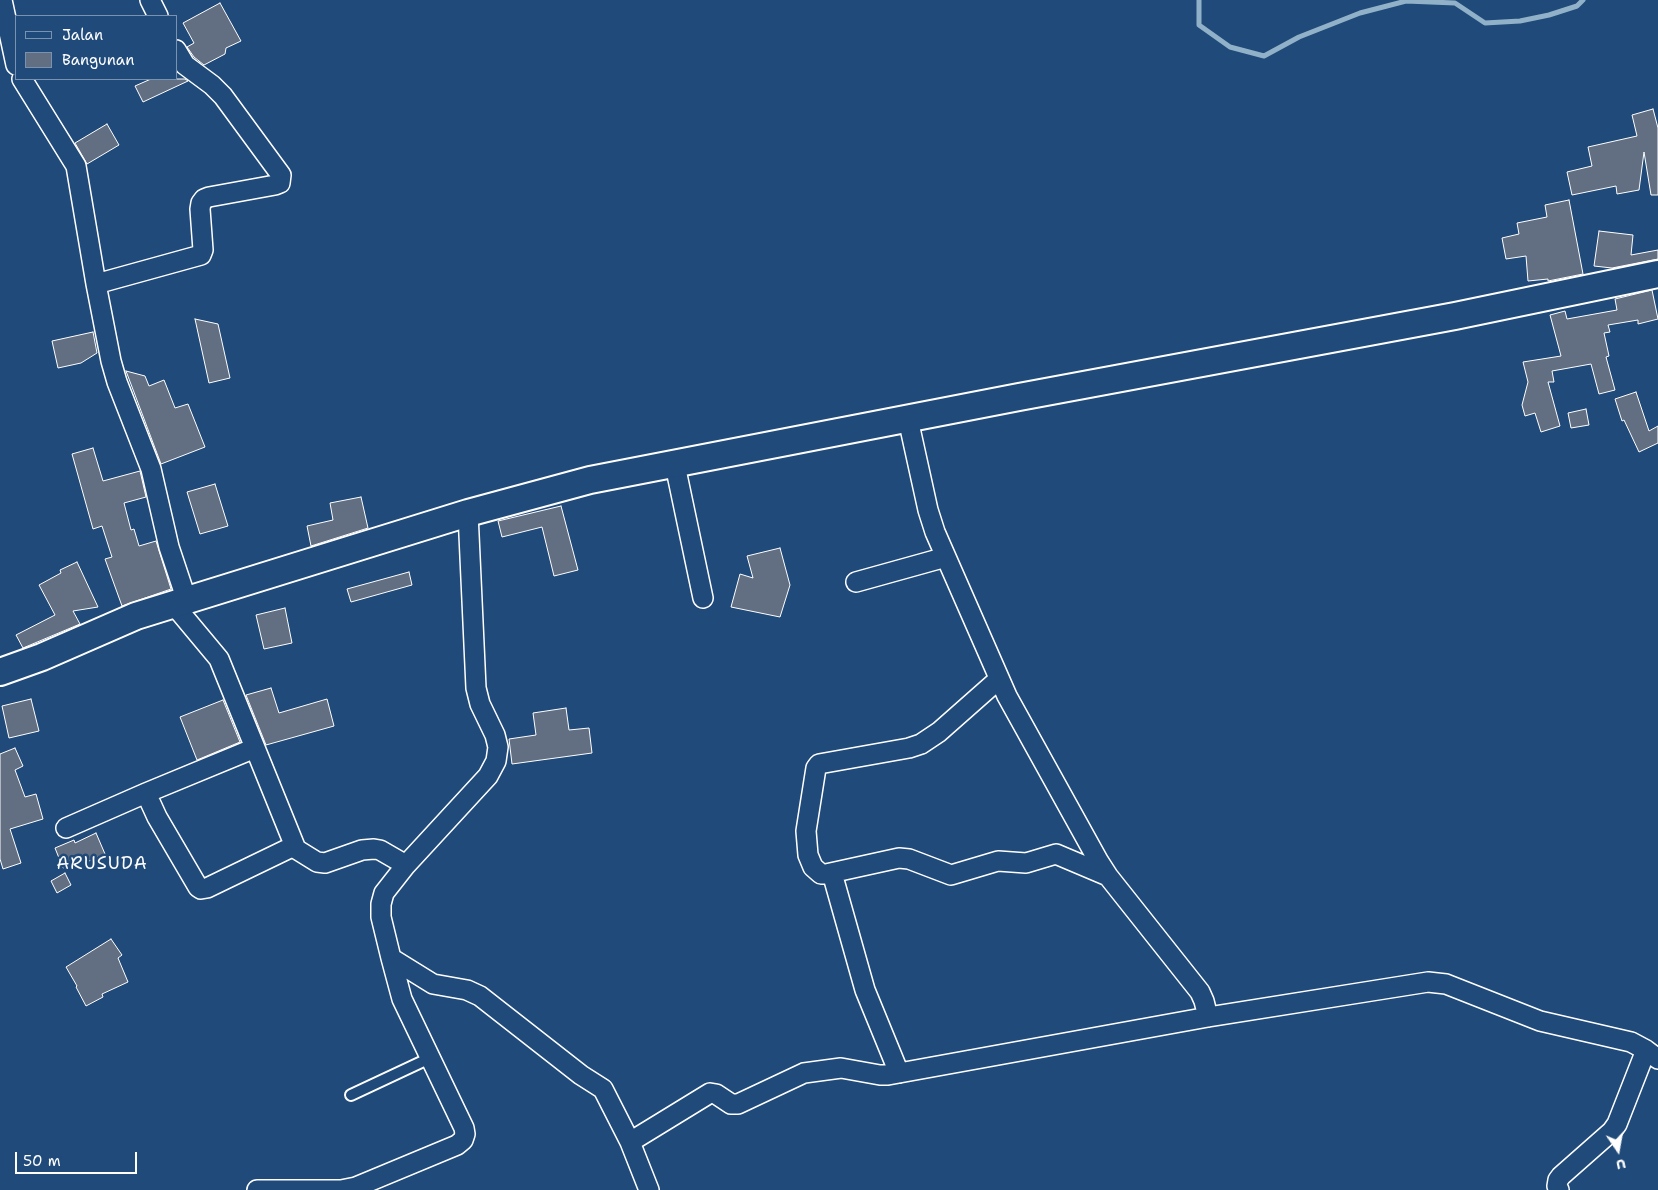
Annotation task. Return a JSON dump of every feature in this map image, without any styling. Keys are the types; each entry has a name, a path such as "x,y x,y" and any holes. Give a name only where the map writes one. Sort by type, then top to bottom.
{"street":[{"path":"2,0 15,60"},
{"path":"150,0 158,15"},
{"path":"96,284 201,255 203,250 200,209 204,199 275,186 280,183 281,175 223,96 212,85 185,65 178,53"},
{"path":"23,80 76,166 96,284 114,371 152,469 181,603 219,659 294,846 317,862 329,862 362,850 374,849 380,850 406,865"},
{"path":"0,672 136,616 468,513 590,480 1455,316 1658,274"},
{"path":"908,419 928,510 935,532 1000,679 1070,810 1108,876 1200,992 1208,1017"},
{"path":"676,465 704,598"},
{"path":"257,1190 341,1190 356,1187 460,1143 464,1137 464,1128 402,999 381,917 381,904 384,893 406,865 488,776 496,761 498,747 495,735 480,704 476,688 468,513"},
{"path":"856,582 946,557"},
{"path":"1000,679 939,732 921,744 909,748 823,762 817,766 806,831 810,862 821,874 899,858 909,859 947,874 956,874 998,861 1026,863 1056,854 1108,876"},
{"path":"66,828 255,748"},
{"path":"146,793 157,817 200,889 207,888 294,846"},
{"path":"832,873 865,990 898,1073"},
{"path":"391,958 433,984 467,990 480,996 581,1075 599,1086 605,1092 630,1142 649,1190"},
{"path":"630,1142 710,1093 716,1094 731,1104 738,1104 804,1073 841,1068 880,1075 898,1073 1208,1017 1418,983 1437,982 1540,1021 1623,1039 1652,1054 1617,1124 1612,1131 1561,1176 1557,1186 1559,1190"}],"lane":[{"path":"351,1095 430,1058"}],"building":[{"path":"220,3 241,41 226,48 225,54 204,65 194,57 187,47 194,43 183,23"},
{"path":"185,79 188,81 143,102 135,86 149,80"},
{"path":"1653,109 1658,128 1658,195 1651,195 1644,152 1639,190 1617,194 1616,186 1572,195 1567,172 1592,166 1588,147 1637,136 1632,115"},
{"path":"107,124 119,145 87,164 75,143"},
{"path":"1569,200 1583,274 1548,281 1548,279 1528,281 1526,256 1506,259 1502,238 1519,234 1517,223 1547,217 1545,205"},
{"path":"1599,231 1633,235 1631,255 1658,250 1658,259 1612,268 1594,266"},
{"path":"1652,290 1658,319 1638,324 1638,320 1608,325 1610,332 1604,333 1609,356 1606,357 1615,390 1599,394 1591,364 1552,371 1554,382 1548,382 1560,426 1541,432 1535,413 1525,416 1522,405 1528,382 1523,362 1561,356 1550,315 1565,311 1567,319 1617,310 1615,299"},
{"path":"195,319 218,324 230,378 209,383"},
{"path":"93,332 97,353 81,363 58,368 52,341"},
{"path":"126,371 145,376 149,386 164,380 175,408 188,404 205,447 161,464"},
{"path":"1636,392 1649,431 1658,426 1658,443 1639,452 1624,420 1622,421 1615,399"},
{"path":"1586,409 1589,425 1571,428 1568,413"},
{"path":"93,448 103,481 140,471 146,497 124,503 131,530 134,529 139,546 156,541 171,589 122,606 105,559 112,557 102,526 93,529 72,454"},
{"path":"215,484 228,526 200,534 187,492"},
{"path":"361,497 368,528 311,546 307,526 333,520 330,503"},
{"path":"561,506 578,570 554,576 542,527 502,537 498,521"},
{"path":"780,548 790,585 780,617 731,607 740,574 753,578 747,556"},
{"path":"77,562 98,607 73,611 80,624 23,648 16,635 55,615 39,585 61,573 60,570"},
{"path":"409,572 412,585 351,602 347,589"},
{"path":"285,608 292,643 264,649 256,615"},
{"path":"271,688 279,713 327,699 334,726 266,745 246,695"},
{"path":"31,699 39,731 9,738 2,706"},
{"path":"223,700 240,742 197,760 180,717"},
{"path":"566,708 569,730 589,728 592,753 512,764 509,739 536,735 533,713"},
{"path":"15,748 23,766 15,770 25,797 36,794 43,819 10,829 21,863 3,869 0,859 0,754"},
{"path":"96,833 105,854 89,861 88,858 63,868 55,848 74,840 75,843"},
{"path":"65,873 71,885 57,893 51,881"},
{"path":"111,939 122,955 118,958 128,982 102,994 103,997 86,1006 66,967"}],"waterway":[{"path":"1199,0 1199,25 1230,47 1264,56 1299,37 1360,13 1406,1 1455,3 1485,23 1520,21 1549,15 1577,6 1583,0"}],"district":[{"name":"ARUSUDA","path":"102,864"}]}
